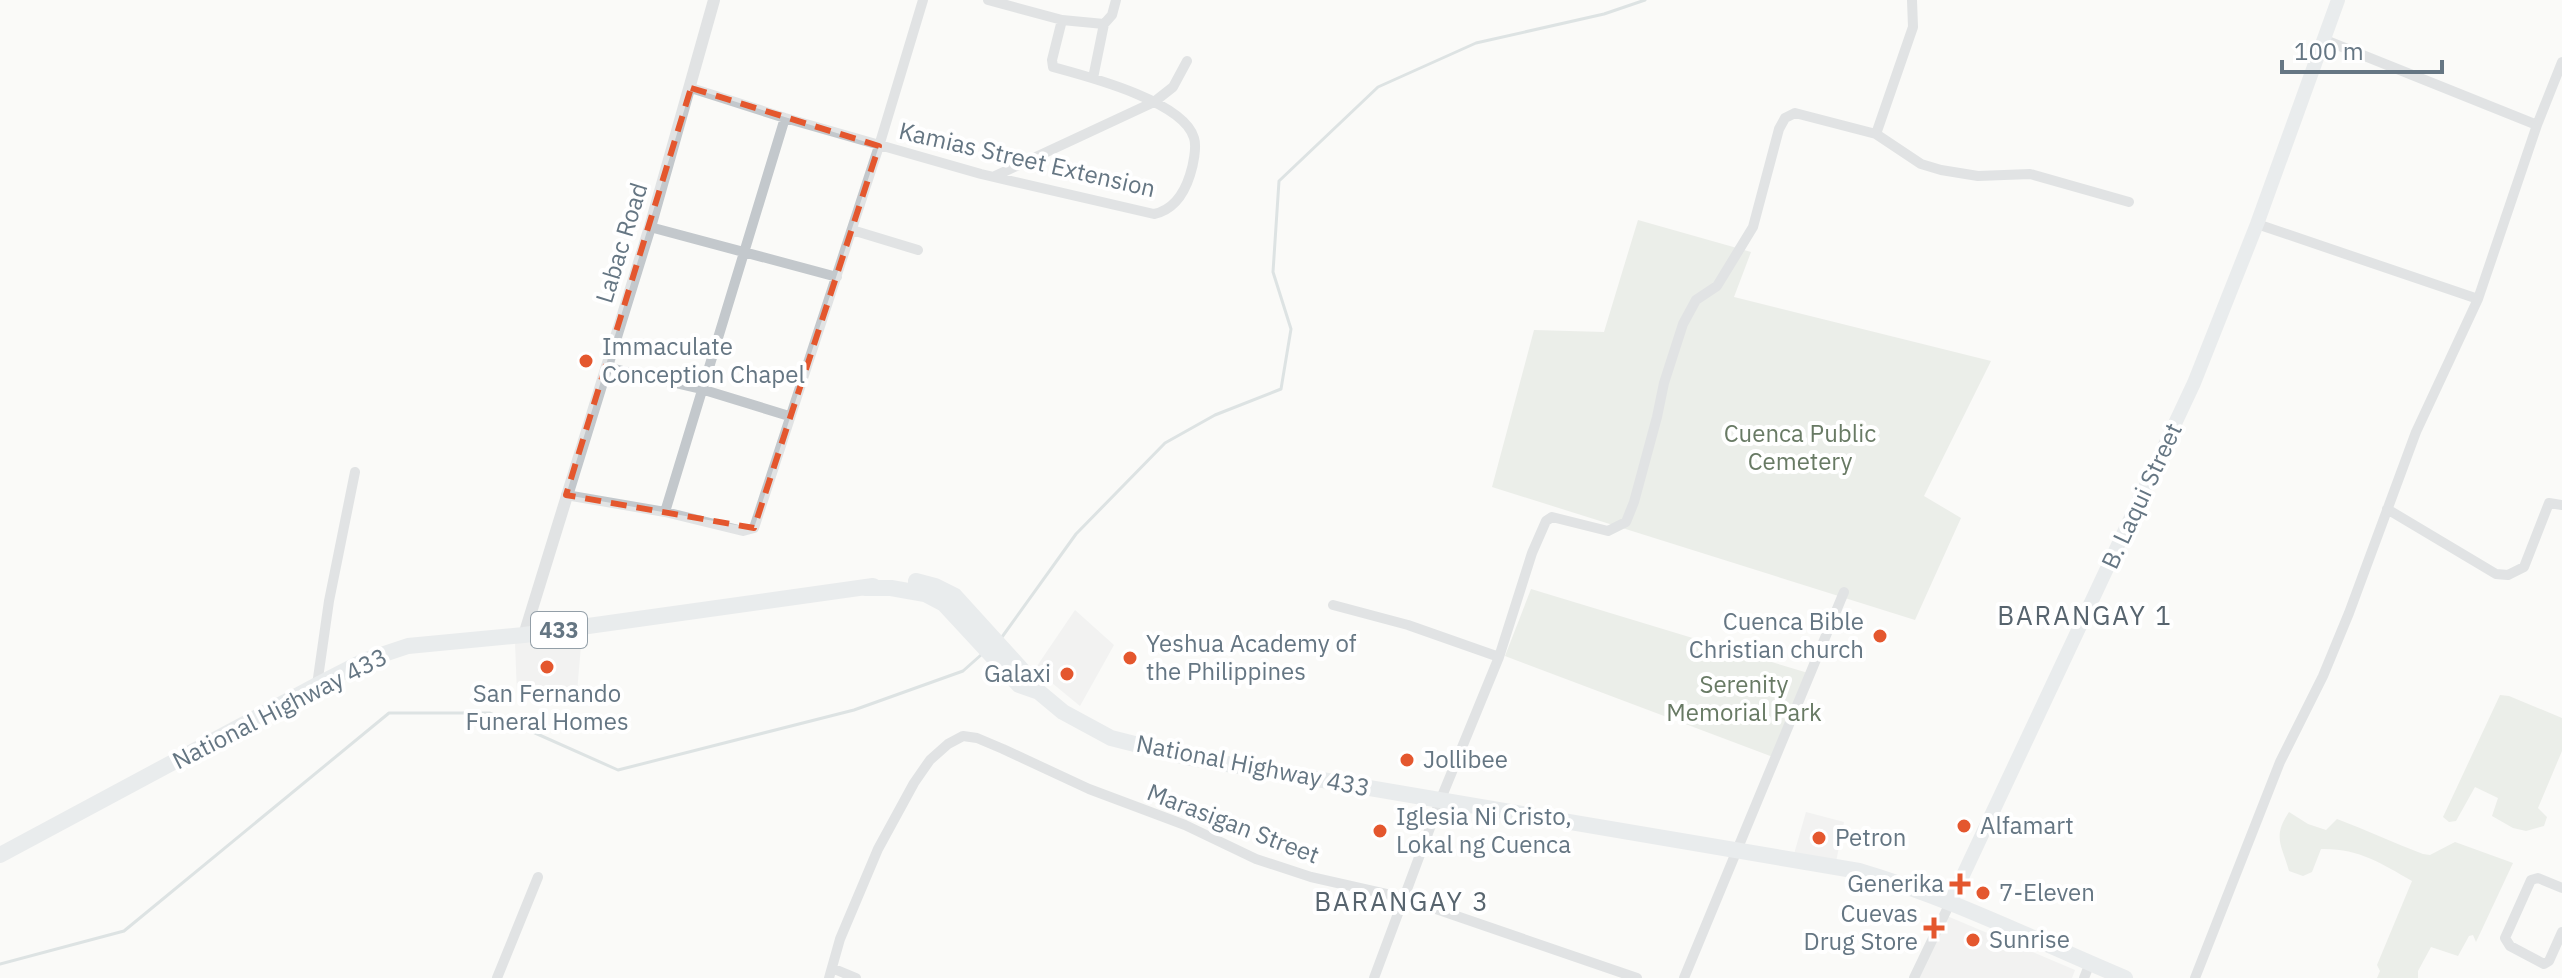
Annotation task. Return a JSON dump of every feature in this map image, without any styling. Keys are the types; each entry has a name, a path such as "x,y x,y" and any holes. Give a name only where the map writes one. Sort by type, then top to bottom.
{"main road":[{"name":"B. Laqui Street","path":"1950,903 2194,383 2257,224 2338,0"},
{"name":"National Highway 433","path":"0,855 317,685 366,660 408,646 524,635 865,588 891,588 925,594 962,613 1023,680 1085,726 1111,738 1146,748 1440,801 1859,871 1950,903 2087,971 2125,978"}],"street":[{"name":"Labac Road","path":"524,635 650,227 714,0"},
{"path":"566,495 665,512 743,531 754,528 879,146 923,0"},
{"path":"988,0 1062,20 1104,24"},
{"path":"1093,78 1104,24 1112,15 1116,0"},
{"path":"1876,134 1913,27 1912,0"},
{"name":"Kamias Street Extension","path":"691,88 879,146 994,176 1154,214 1166,211 1177,202 1190,175 1195,140 1188,126 1154,102 1093,78 1053,67 1062,20"},
{"path":"2325,40 2537,125"},
{"path":"994,176 1154,102 1173,87 1187,61"},
{"path":"2195,978 2271,784 2323,676 2416,432 2478,299 2537,125 2562,62"},
{"path":"1374,978 1440,801 1499,657 1532,553 1546,521 1552,517 1608,531 1626,522 1683,324 1696,300 1717,286 1753,227 1779,129 1785,118 1795,113 1876,134 1921,164 1941,170 1978,176 2030,174 2129,202"},
{"path":"665,512 785,118"},
{"path":"2257,224 2478,299"},
{"path":"650,227 837,277"},
{"path":"852,230 918,250"},
{"path":"606,367 701,389 789,416"},
{"path":"317,685 329,601 355,472"},
{"path":"2387,509 2496,574 2508,575 2524,567 2549,503 2562,505"},
{"path":"1684,978 1844,592"},
{"path":"1333,605 1408,625 1499,657"},
{"name":"Marasigan Street","path":"831,973 840,939 878,849 914,783 930,760 963,736 977,738 1089,789 1185,825 1256,859 1311,877 1404,898 1637,978"},
{"path":"497,978 538,877"},
{"path":"2562,888 2538,878 2531,880 2505,938 2510,946 2544,964 2549,961 2562,932"},
{"name":"B. Laqui Street","path":"1914,978 1950,903"},
{"path":"831,973 856,978"}],"highlighted area":[{"path":"691,88 879,146 754,528 566,495"}],"shaded area":[{"path":"1075,610 1114,645 1080,706 1035,669"},
{"name":"San Fernando Funeral Homes","path":"582,634 577,692 517,694 515,642"},
{"name":"Petron","path":"1806,812 1844,822 1836,862 1794,854"},
{"path":"1947,916 2075,970 2072,978 1918,978"}],"green space":[{"name":"Cuenca Public Cemetery","path":"1638,220 1751,252 1734,297 1991,361 1924,496 1961,518 1915,620 1492,487 1534,330 1604,332"},
{"name":"Serenity Memorial Park","path":"1531,589 1808,673 1773,757 1505,656"},
{"path":"2500,695 2562,718 2562,751 2538,808 2547,817 2544,826 2526,831 2513,828 2492,816 2498,798 2475,787 2456,821 2449,822 2443,817"},
{"path":"2289,812 2308,824 2326,830 2337,819 2423,854 2430,855 2455,842 2513,863 2476,942 2473,935 2469,936 2458,956 2431,947 2418,971 2418,978 2377,978 2380,971 2377,965 2412,881 2369,858 2334,849 2321,849 2312,872 2303,876 2289,871 2280,835"}],"waterway":[{"path":"1002,637 1076,534 1165,443 1215,415 1281,389 1291,329 1273,272 1279,181 1378,87 1476,43 1604,14 1645,0"},
{"path":"0,964 124,931 389,713 490,713 618,770 854,710 963,671 981,655"}],"place":[{"name":"Immaculate Conception Chapel","path":"586,361"},
{"name":"Cuenca Bible Christian church","path":"1880,636"},
{"name":"Yeshua Academy of the Philippines","path":"1130,658"},
{"name":"San Fernando Funeral Homes","path":"547,667"},
{"name":"Galaxi","path":"1067,674"},
{"name":"Jollibee","path":"1407,760"},
{"name":"Alfamart","path":"1964,826"},
{"name":"Iglesia Ni Cristo, Lokal ng Cuenca","path":"1380,831"},
{"name":"Petron","path":"1819,838"},
{"name":"Generika","path":"1960,884"},
{"name":"7-Eleven","path":"1983,893"},
{"name":"Cuevas Drug Store","path":"1934,928"},
{"name":"Sunrise","path":"1973,940"}],"district":[{"name":"BARANGAY 1","path":"2085,616"},
{"name":"BARANGAY 3","path":"1402,902"}]}
